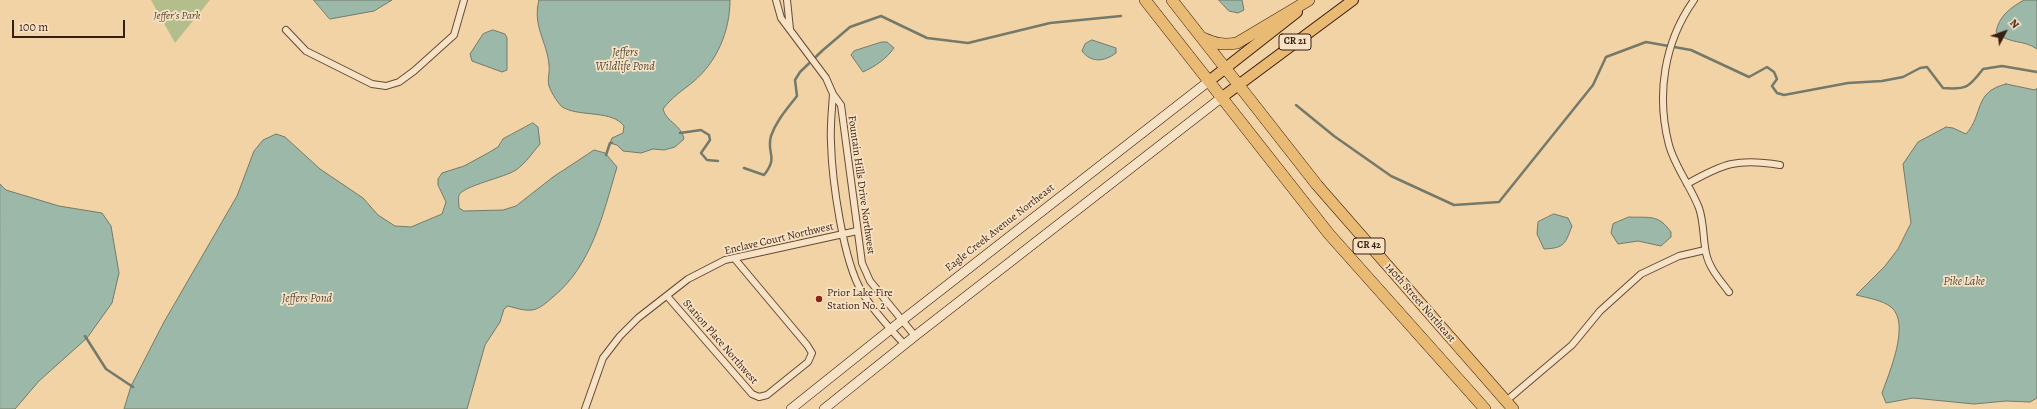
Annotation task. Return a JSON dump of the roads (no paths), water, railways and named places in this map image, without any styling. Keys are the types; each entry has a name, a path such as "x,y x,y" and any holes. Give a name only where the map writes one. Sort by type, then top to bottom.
{"highway":[{"name":"CR 42","path":"1146,0 1221,98"},
{"name":"CR 42","path":"1172,0 1238,85"},
{"path":"1200,36 1215,43 1225,45 1237,43 1309,0"},
{"name":"140th Street Northeast","path":"1238,85 1316,185 1510,405"},
{"name":"140th Street Northeast","path":"1221,98 1329,234 1485,409"}],"main road":[{"name":"CR 21","path":"1225,68 1313,0"},
{"name":"CR 21","path":"824,409 914,336 1221,98 1353,0"},
{"name":"Eagle Creek Avenue Northeast","path":"791,409 901,321 1225,68"}],"street":[{"path":"286,30 306,50 372,84 386,86 404,78 454,35 464,0"},
{"name":"Fountain Hills Drive Northwest","path":"776,0 781,18 826,78 833,94 841,105 862,263 870,281 914,336"},
{"name":"Fountain Hills Drive Northwest","path":"786,0 790,29"},
{"path":"1694,0 1685,12 1672,43 1663,80 1662,105 1669,146 1700,209 1705,250 1714,274 1728,292"},
{"name":"Fountain Hills Drive Northwest","path":"833,94 831,143 843,235 853,274 862,292 904,344"},
{"path":"1687,184 1713,169 1730,163 1751,161 1780,165"},
{"name":"Enclave Court Northwest","path":"585,409 603,358 620,336 638,318 688,280 725,260 857,232"},
{"path":"1510,405 1572,345 1600,311 1641,274 1679,256 1705,250"},
{"name":"Station Place Northwest","path":"667,296 752,394 759,397 767,395 808,362 812,353 808,345 734,258"}],"water":[{"path":"314,0 392,0 374,11 330,19"},
{"name":"Jeffers Wildlife Pond","path":"539,0 730,0 728,23 725,34 709,65 693,82 663,109 667,117 683,134 684,139 675,147 664,150 653,149 641,153 623,151 617,145 610,143 612,138 623,133 624,126 619,121 604,116 571,111 562,107 553,95 548,84 548,56 537,18"},
{"path":"1219,0 1242,0 1244,10 1238,13 1229,11"},
{"path":"2024,0 2037,0 2037,49 2027,44 2006,39 1996,32 1997,26 2002,17 2014,6"},
{"path":"493,30 505,34 507,38 507,70 502,72 472,61 470,54 483,34"},
{"path":"1092,40 1116,48 1116,53 1107,58 1098,60 1089,58 1082,51 1085,44"},
{"path":"882,42 887,42 894,48 888,56 863,72 851,55 854,51"},
{"name":"Pike Lake","path":"2006,84 2035,90 2037,88 2037,398 2030,402 2006,401 1974,404 1913,398 1886,403 1882,393 1897,348 1899,324 1897,314 1891,307 1883,303 1856,295 1885,266 1898,249 1911,223 1903,164 1918,142 1946,127 1953,128 1966,134 1972,126 1980,104 1988,92"},
{"name":"Jeffers Pond","path":"533,123 538,127 540,144 526,161 511,173 468,188 462,192 459,195 459,208 464,211 503,210 516,206 553,177 594,150 605,153 617,167 607,203 594,238 587,254 566,284 538,308 526,310 508,306 504,309 500,322 485,345 467,409 124,409 131,386 164,322 237,196 254,151 263,140 276,134 285,137 320,169 363,198 378,215 395,226 411,227 442,214 446,202 438,185 438,179 442,173 464,166 488,153 498,147 503,139"},
{"path":"0,184 6,190 59,206 102,213 111,226 119,273 112,303 87,338 39,381 15,409 0,409"},
{"path":"1554,214 1568,218 1572,226 1566,241 1563,244 1556,248 1544,249 1537,234 1538,222"},
{"path":"1629,217 1649,217 1658,220 1662,222 1671,232 1671,237 1661,246 1638,241 1618,244 1611,233 1613,224"}],"waterway":[{"path":"744,168 764,175 771,163 770,142 773,131 782,115 797,96 795,80 800,72 850,27 881,16 927,38 968,43 1050,23 1121,16"},
{"path":"1296,105 1334,136 1391,176 1454,205 1499,202 1593,85 1606,57 1646,42 1691,50 1749,77 1767,67 1774,72 1777,79 1772,86 1777,93 1784,95 1848,83 1882,81 1903,77 1920,68 1927,67 1943,88 1963,88 1971,83 1983,69 2002,66 2037,72"},
{"path":"680,133 701,130 709,135 710,140 701,153 707,160 718,161"},
{"path":"606,155 610,143 612,143"},
{"path":"85,336 106,369 133,387"}],"place":[{"name":"Prior Lake Fire Station No. 2","path":"819,299"}],"park label":[{"name":"Jeffer's Park","path":"177,16"}]}
